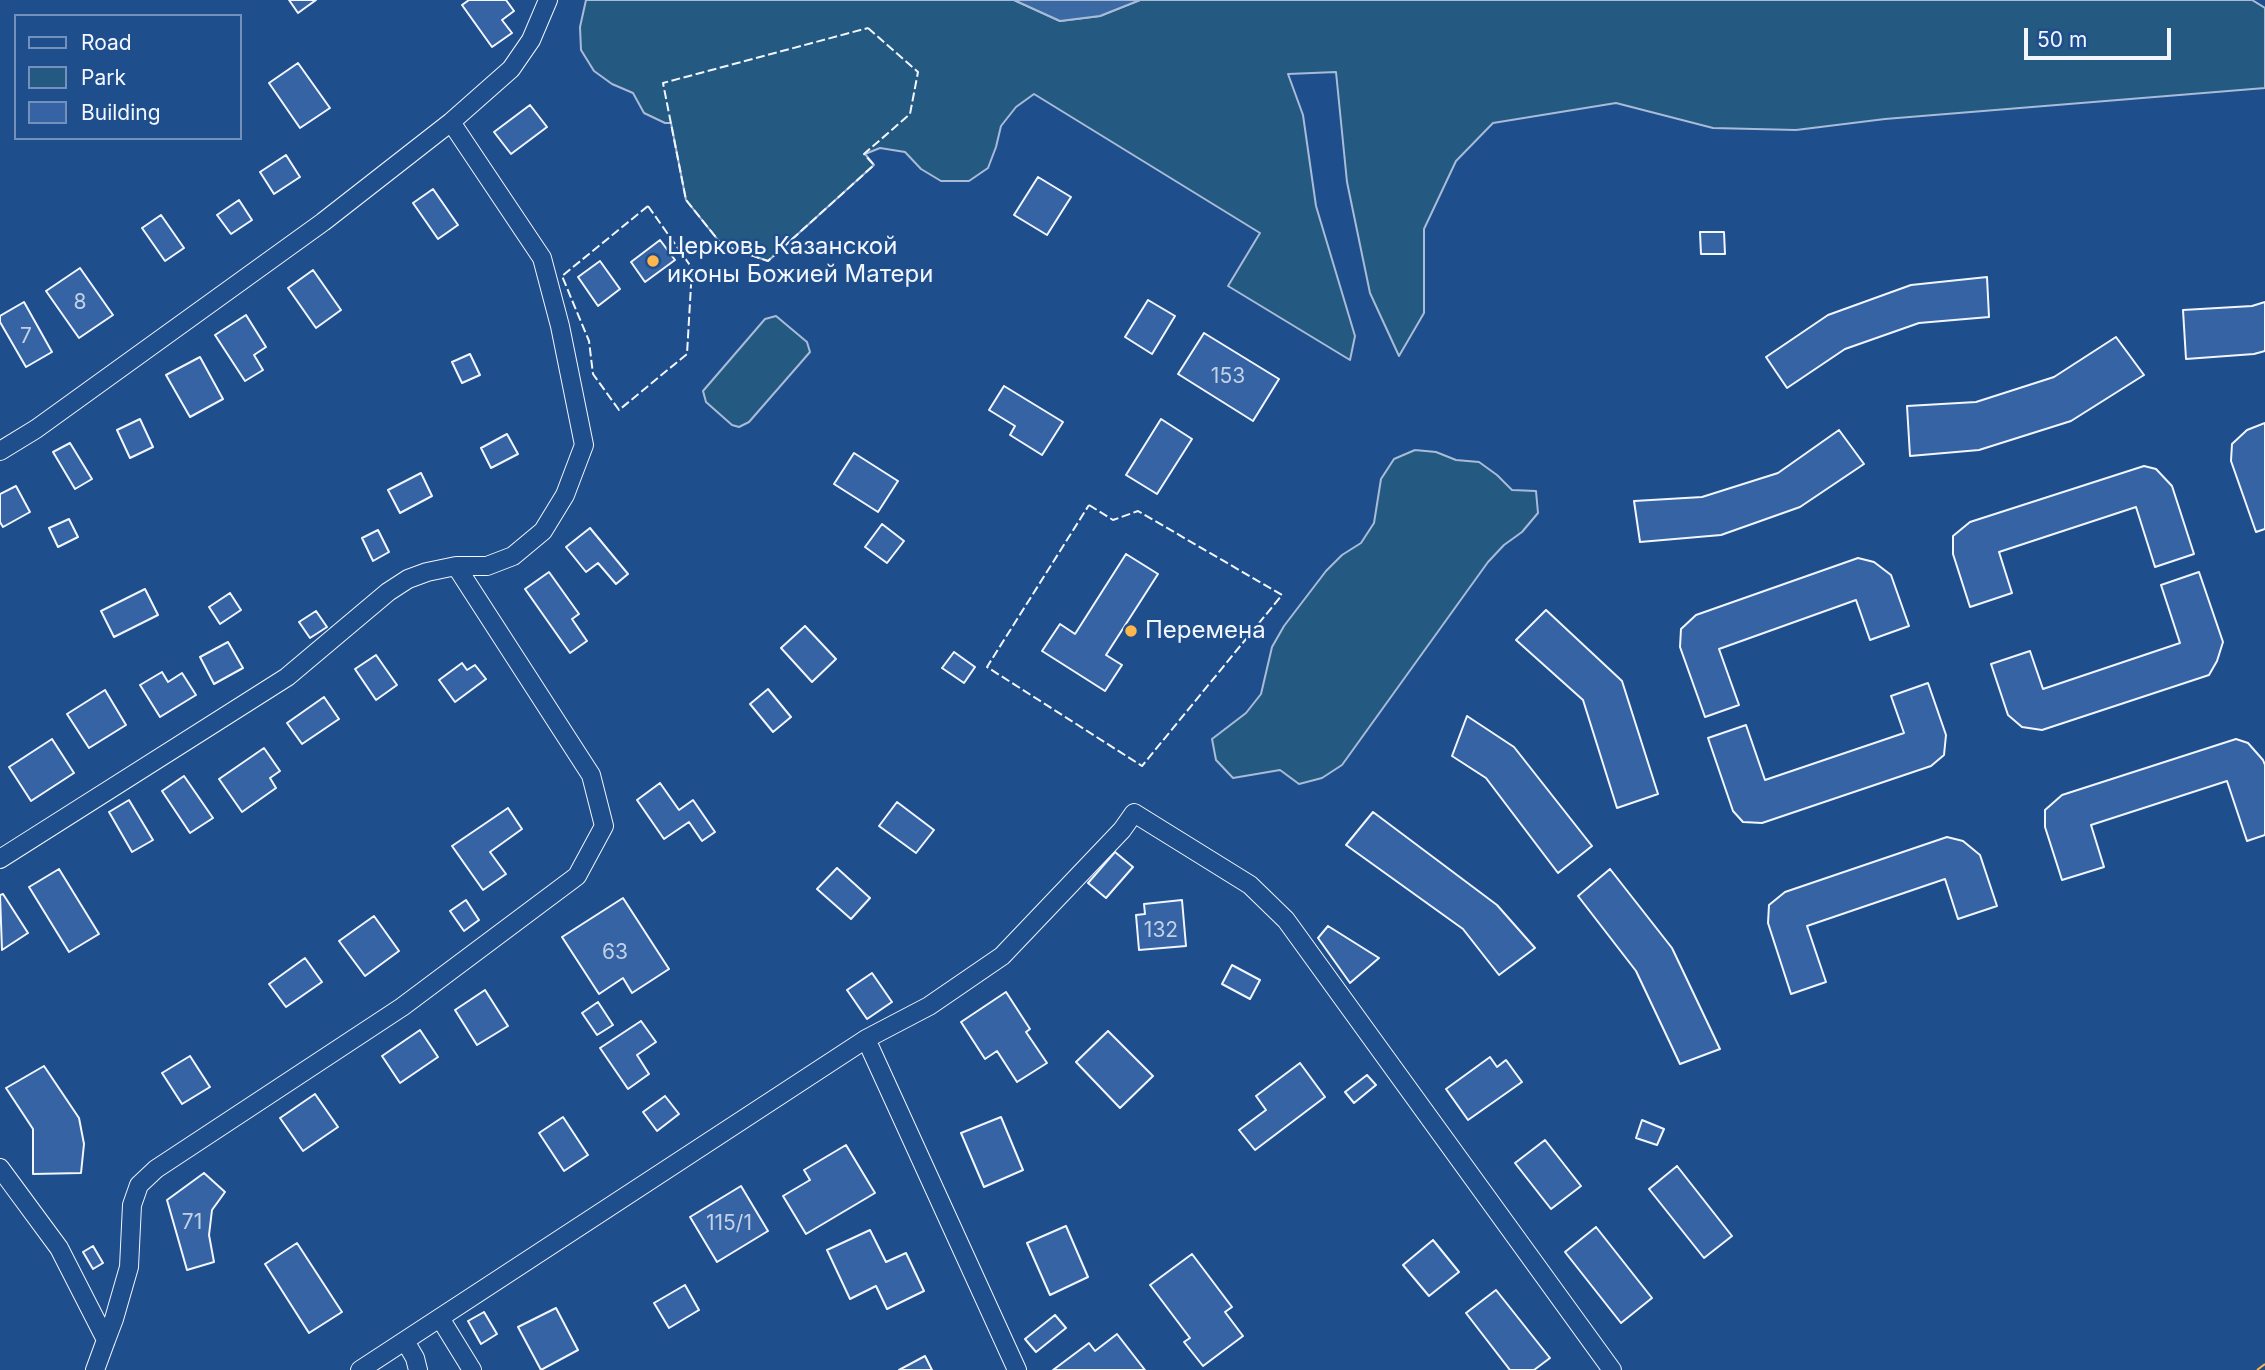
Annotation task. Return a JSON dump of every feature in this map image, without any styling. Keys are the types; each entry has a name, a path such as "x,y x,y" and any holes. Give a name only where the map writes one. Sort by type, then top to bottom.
{"street":[{"path":"0,451 36,429 323,222 451,122 511,69 531,40 548,0"},
{"path":"0,859 286,677 388,592 408,579 456,566 487,566 513,556 543,531 565,495 584,445 560,326 542,258 451,122"},
{"path":"95,1370 114,1319 128,1267 132,1205 139,1185 156,1169 402,1007 577,876 604,826 591,775 456,566"},
{"path":"359,1370 866,1039 929,1006 1002,956 1122,830 1134,813 1250,885 1286,920 1612,1370"},
{"path":"866,1039 1017,1370"},
{"path":"0,1168 58,1248 106,1340"},
{"path":"440,1318 472,1370"},
{"path":"405,1341 415,1358 418,1370"}],"green space":[{"path":"586,0 1014,0 1060,21 1100,16 1140,0 2252,0 2265,8 2265,88 1885,119 1796,130 1713,128 1616,103 1493,123 1456,161 1424,229 1424,313 1399,356 1370,293 1347,182 1336,72 1288,74 1303,115 1316,206 1355,336 1350,360 1228,286 1260,233 1034,94 1016,107 1001,126 988,168 969,181 941,181 921,169 905,152 880,148 865,154 874,165 768,261 722,245 686,200 671,123 644,113 633,93 612,84 594,71 581,50 580,27"},
{"path":"776,316 807,342 810,352 749,422 739,427 732,425 706,402 703,391 765,319"},
{"path":"1415,450 1436,452 1456,460 1479,462 1512,490 1536,491 1538,513 1522,532 1504,545 1488,562 1342,765 1322,778 1299,784 1280,770 1233,778 1216,760 1212,739 1246,713 1261,694 1272,647 1284,626 1326,571 1342,555 1361,543 1374,523 1381,479 1394,459"}],"shaded area":[{"path":"1014,0 1140,0 1100,16 1060,21"}],"building":[{"path":"289,0 316,0 298,13"},
{"path":"469,0 506,0 514,11 502,20 512,33 492,47 462,5"},
{"path":"298,63 330,108 300,128 269,83"},
{"path":"530,105 547,127 511,154 494,132"},
{"path":"286,155 300,177 274,194 260,172"},
{"path":"1038,177 1071,197 1047,235 1014,215"},
{"path":"433,189 458,225 438,239 413,203"},
{"path":"239,200 252,220 231,234 217,215"},
{"path":"161,215 184,248 165,261 142,228"},
{"path":"1700,232 1724,232 1725,254 1701,254"},
{"name":"Церковь Казанской иконы Божией Матери","path":"660,240 675,260 645,282 631,262"},
{"path":"600,261 620,289 598,306 578,277"},
{"path":"80,268 113,315 79,338 46,291"},
{"path":"313,270 341,310 316,328 288,288"},
{"path":"1987,277 1989,317 1919,323 1845,349 1787,388 1766,357 1828,315 1911,285"},
{"path":"1148,300 1175,316 1152,354 1125,337"},
{"path":"24,302 52,352 26,367 0,322 0,316"},
{"path":"2265,302 2265,351 2186,359 2183,310 2252,306"},
{"path":"246,315 266,347 254,355 263,370 245,381 215,335"},
{"path":"1204,333 1279,379 1253,421 1178,374"},
{"path":"2116,337 2144,375 2071,421 1979,450 1910,456 1907,406 1976,402 2054,377"},
{"path":"470,354 480,375 462,383 452,362"},
{"path":"200,357 223,399 190,417 166,375"},
{"path":"1004,386 1063,422 1042,455 1010,435 1015,426 989,410"},
{"path":"140,419 153,447 130,458 117,430"},
{"path":"1161,419 1192,439 1157,494 1126,475"},
{"path":"2265,423 2265,529 2256,532 2231,461 2232,444 2247,430"},
{"path":"1839,430 1864,464 1800,507 1721,535 1640,542 1634,501 1702,497 1778,473"},
{"path":"507,434 518,454 491,468 481,448"},
{"path":"70,443 92,479 75,489 53,452"},
{"path":"854,453 898,481 878,512 834,484"},
{"path":"2144,466 2156,469 2172,486 2194,554 2155,567 2136,507 1999,552 2012,593 1970,607 1953,554 1953,536 1970,522"},
{"path":"421,473 432,496 400,513 388,490"},
{"path":"16,486 30,512 3,527 0,522 0,494"},
{"path":"69,519 78,537 58,547 49,528"},
{"path":"882,524 904,541 887,563 865,547"},
{"path":"590,528 628,574 616,584 598,563 586,572 566,547"},
{"path":"378,530 389,552 373,561 362,538"},
{"path":"1126,554 1158,574 1106,655 1122,665 1105,691 1042,651 1060,624 1075,634"},
{"path":"1858,558 1874,562 1891,575 1909,626 1870,640 1856,600 1719,649 1739,705 1705,717 1680,647 1681,629 1696,615"},
{"path":"549,572 579,614 572,619 587,641 570,653 525,589"},
{"path":"2199,572 2223,642 2209,675 2042,730 2022,727 2008,715 1991,664 2030,651 2043,689 2180,643 2161,585"},
{"path":"145,589 158,615 114,637 101,611"},
{"path":"230,593 241,610 220,624 209,607"},
{"path":"1546,610 1622,681 1658,794 1617,808 1583,700 1516,640"},
{"path":"316,611 327,627 310,638 299,622"},
{"path":"805,626 836,659 812,682 781,648"},
{"path":"228,642 243,668 214,684 200,657"},
{"path":"954,652 975,667 964,683 942,668"},
{"path":"376,655 397,685 376,700 355,669"},
{"path":"462,663 467,670 475,665 486,679 455,702 439,680"},
{"path":"162,672 168,682 182,673 196,695 160,717 140,685"},
{"path":"1928,683 1946,735 1944,755 1931,766 1762,823 1743,822 1733,811 1708,738 1746,725 1765,780 1904,733 1891,696"},
{"path":"768,689 791,717 773,732 750,704"},
{"path":"105,690 126,725 89,748 67,714"},
{"path":"324,697 339,719 302,744 287,723"},
{"path":"1467,716 1514,747 1592,846 1558,873 1486,778 1452,756"},
{"path":"52,739 74,773 31,801 9,767"},
{"path":"2236,739 2248,743 2265,765 2265,835 2247,841 2227,781 2091,825 2104,867 2062,880 2045,827 2045,810 2062,795"},
{"path":"264,748 280,771 270,778 276,788 242,812 219,779"},
{"path":"184,776 213,818 190,833 162,791"},
{"path":"660,783 679,810 693,800 715,832 702,841 689,822 664,839 637,800"},
{"path":"129,800 153,840 132,852 109,812"},
{"path":"897,802 934,830 916,853 879,826"},
{"path":"508,808 522,829 490,852 506,874 483,890 452,846"},
{"path":"1373,812 1497,905 1535,948 1499,975 1463,929 1346,845"},
{"path":"1947,837 1963,841 1980,855 1997,906 1958,919 1945,879 1807,926 1826,982 1791,994 1768,923 1769,905 1785,892"},
{"path":"1115,852 1133,867 1106,898 1088,883"},
{"path":"837,868 870,898 851,919 817,889"},
{"path":"59,869 99,934 69,952 29,887"},
{"path":"1610,869 1672,948 1720,1049 1680,1064 1636,971 1578,896"},
{"path":"3,894 28,933 2,950 0,895"},
{"path":"623,898 669,969 632,993 623,978 599,994 562,937"},
{"path":"466,900 479,920 464,931 450,911"},
{"path":"1182,900 1186,946 1139,950 1136,915 1145,914 1144,904"},
{"path":"374,916 399,951 365,976 339,941"},
{"path":"1328,926 1379,958 1350,983 1318,938"},
{"path":"305,958 322,982 286,1007 269,984"},
{"path":"1232,965 1260,980 1250,999 1222,984"},
{"path":"872,973 892,1002 867,1019 847,990"},
{"path":"485,990 508,1026 477,1045 455,1010"},
{"path":"1006,992 1030,1029 1026,1032 1047,1063 1017,1082 997,1051 985,1059 961,1022"},
{"path":"598,1002 613,1025 597,1035 582,1013"},
{"path":"641,1021 656,1042 637,1055 649,1074 628,1089 600,1048"},
{"path":"420,1030 438,1057 400,1083 382,1056"},
{"path":"1108,1031 1153,1076 1120,1108 1076,1062"},
{"path":"190,1056 210,1087 182,1104 162,1073"},
{"path":"1490,1057 1497,1067 1506,1060 1522,1082 1468,1120 1446,1089"},
{"path":"1300,1063 1325,1097 1255,1150 1239,1130 1266,1110 1256,1096"},
{"path":"44,1066 79,1118 84,1144 81,1173 33,1174 33,1129 6,1088"},
{"path":"1367,1075 1376,1085 1354,1103 1345,1092"},
{"path":"315,1094 338,1127 303,1151 280,1118"},
{"path":"665,1096 679,1114 657,1131 643,1112"},
{"path":"563,1117 588,1155 564,1171 539,1133"},
{"path":"1001,1117 1023,1170 984,1187 961,1133"},
{"path":"1642,1120 1664,1129 1657,1145 1636,1138"},
{"path":"1545,1140 1581,1186 1551,1209 1515,1163"},
{"path":"846,1145 875,1193 806,1234 783,1196 810,1180 804,1170"},
{"path":"1677,1166 1732,1236 1704,1258 1649,1189"},
{"path":"204,1173 225,1192 212,1210 209,1235 214,1262 187,1270 167,1200"},
{"path":"741,1186 768,1231 717,1262 690,1217"},
{"path":"1066,1226 1088,1277 1050,1295 1027,1243"},
{"path":"1596,1227 1652,1298 1621,1323 1565,1252"},
{"path":"870,1230 886,1262 906,1253 924,1291 887,1309 876,1286 850,1299 827,1250"},
{"path":"1433,1240 1459,1272 1429,1296 1403,1265"},
{"path":"297,1243 342,1312 309,1333 265,1264"},
{"path":"93,1246 103,1263 93,1269 83,1252"},
{"path":"1192,1254 1232,1307 1225,1312 1243,1336 1203,1366 1184,1342 1190,1338 1150,1285"},
{"path":"685,1285 699,1310 669,1328 654,1303"},
{"path":"1496,1290 1550,1358 1534,1370 1510,1370 1466,1313"},
{"path":"556,1308 578,1350 541,1370 518,1327"},
{"path":"484,1312 497,1334 481,1344 468,1321"},
{"path":"1055,1315 1066,1328 1036,1352 1025,1339"},
{"path":"1117,1334 1145,1370 1053,1370 1089,1343 1095,1351"},
{"path":"925,1356 932,1370 899,1370"}],"fence":[{"path":"868,28 918,72 910,114 864,154 874,165 768,261 722,245 686,200 663,83 868,28"},
{"path":"648,206 692,268 687,354 619,410 593,374 589,341 562,276 648,206"},
{"path":"1089,505 1113,520 1138,511 1282,595 1142,766 987,667 1089,505"}],"power":[{"path":"2257,1370 2265,1364"}],"place":[{"name":"Церковь Казанской иконы Божией Матери","path":"653,261"},
{"name":"Перемена","path":"1131,631"}]}
